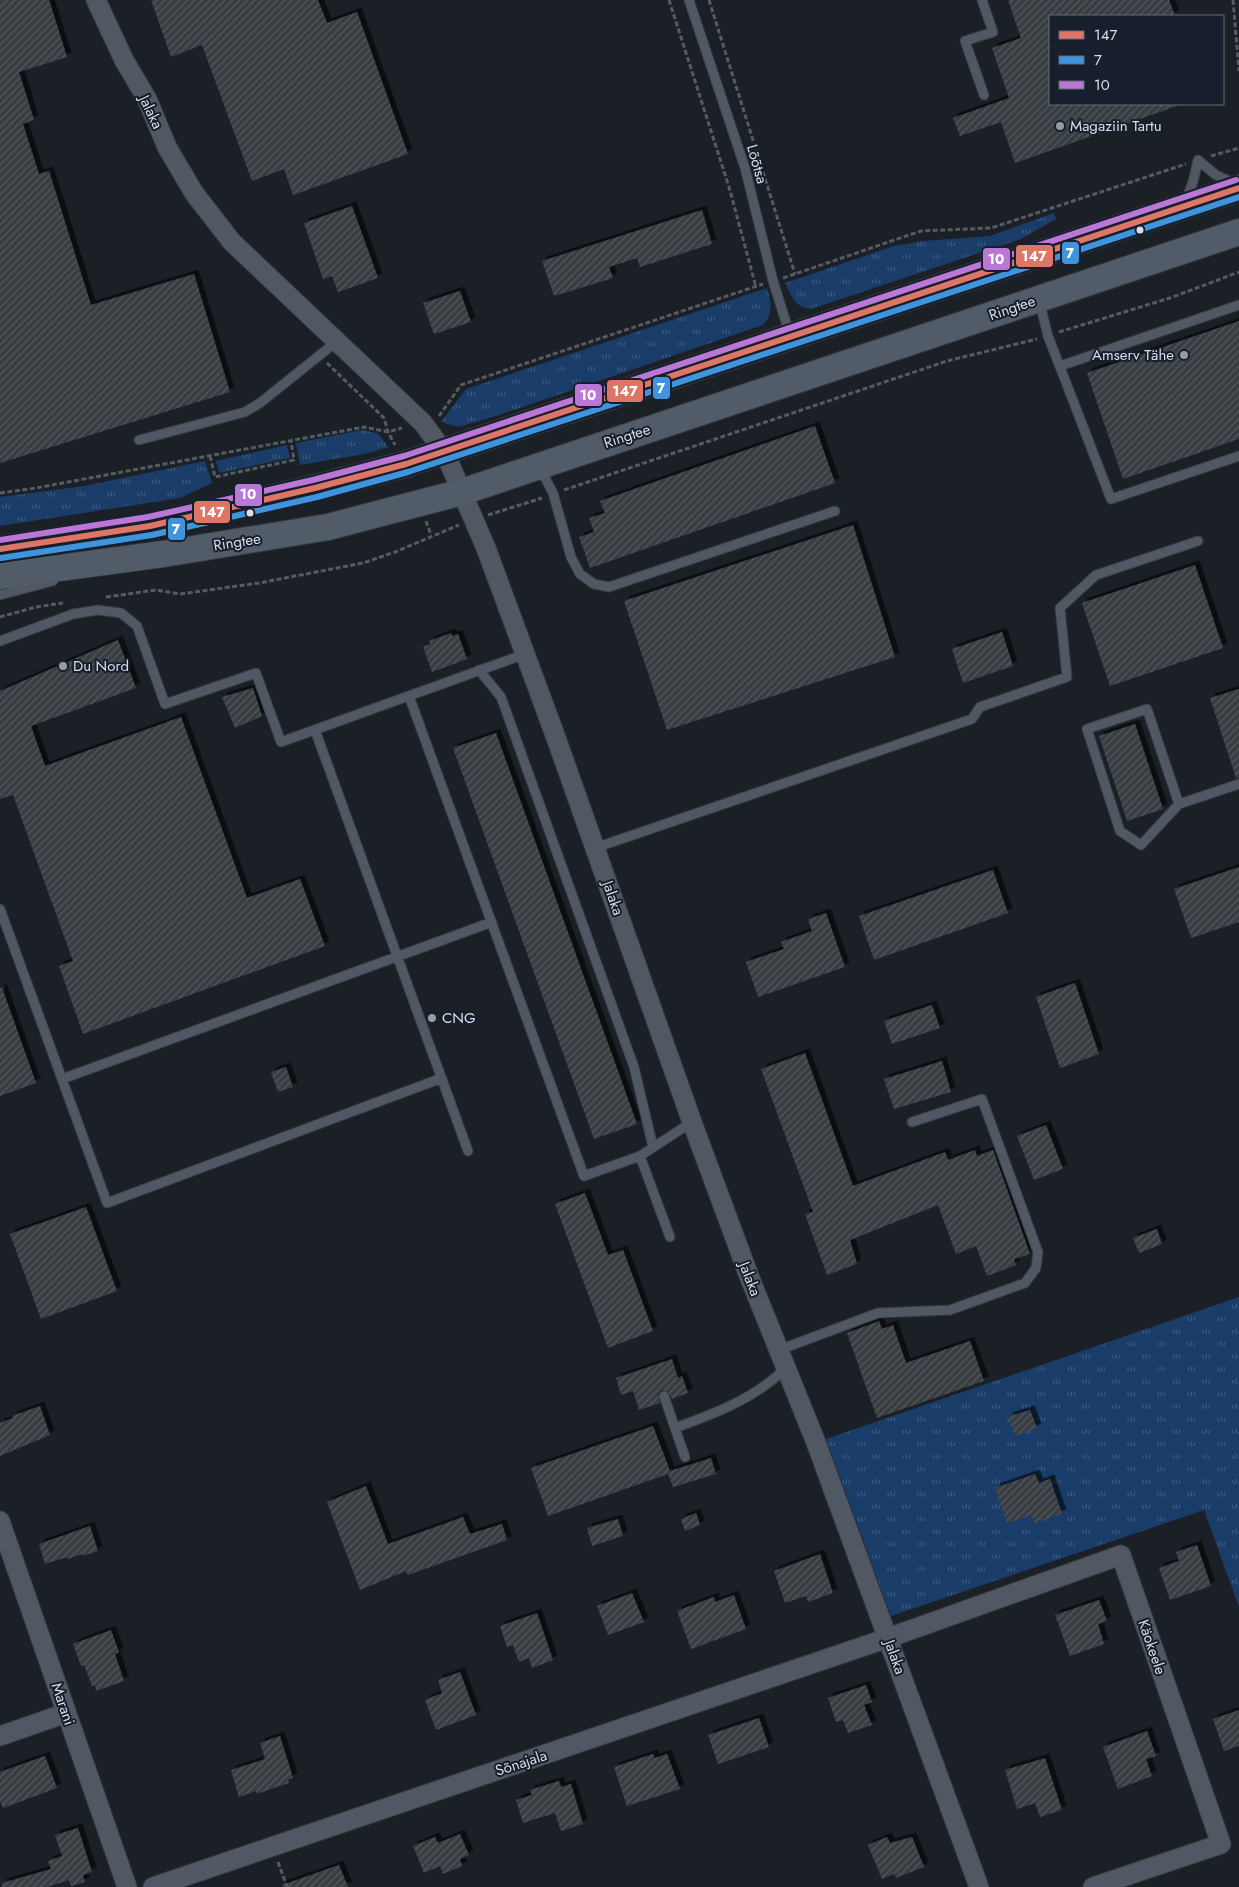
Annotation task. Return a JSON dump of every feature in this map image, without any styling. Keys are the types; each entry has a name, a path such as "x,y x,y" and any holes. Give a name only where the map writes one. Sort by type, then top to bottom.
{"main road":[{"path":"0,548 158,524 315,488 444,453 1182,207 1239,186"},
{"name":"Ringtee","path":"0,576 162,554 328,527 462,492 1239,232"}],"street":[{"name":"Jalaka","path":"96,0 124,60 147,99 167,147 194,193 232,242 423,423 444,453 474,519 525,654 692,1122 888,1638 979,1887"},
{"name":"Marani","path":"0,1521 127,1887"},
{"name":"Käokeele","path":"888,1638 1121,1555 1221,1844 1093,1887"},
{"name":"Sõnajala","path":"153,1887 888,1638"},
{"path":"0,1736 66,1713"}],"lane":[{"name":"Lõõtsa","path":"689,0 745,168 773,281 791,338"},
{"path":"982,0 993,32 965,41 984,95"},
{"path":"1182,207 1193,182 1198,160 1216,175 1239,186"},
{"path":"1038,299 1048,336 1111,499 1239,456"},
{"path":"1060,366 1239,305"},
{"path":"139,440 244,412 260,403 336,342"},
{"path":"539,466 553,494 571,557 580,574 594,584 609,587 835,511"},
{"path":"595,848 972,719 980,707 1068,677 1060,608 1096,575 1198,541"},
{"path":"68,577 162,554"},
{"path":"0,595 58,580"},
{"path":"0,641 73,614 98,610 121,613 137,626 165,704 256,673 281,742 525,654"},
{"path":"479,670 501,697 634,1067 653,1147"},
{"path":"409,696 584,1176 640,1156 692,1122"},
{"path":"1179,804 1147,709 1087,729 1120,831 1140,845 1179,804 1239,784"},
{"path":"315,730 468,1151"},
{"path":"0,909 107,1203 442,1078"},
{"path":"62,1079 492,922"},
{"path":"779,1350 878,1313 950,1310 1025,1283 1036,1268 1038,1252 982,1099 912,1122"},
{"path":"640,1156 670,1237"},
{"path":"675,1428 719,1412 747,1399 772,1382 786,1368"},
{"path":"664,1396 685,1457"}],"path":[{"path":"669,0 729,186 756,287"},
{"path":"709,0 795,274"},
{"path":"1233,0 1239,72"},
{"path":"0,493 36,488 364,427 388,432 423,423 440,416 461,385 921,231 991,228 1239,148"},
{"path":"100,598 156,590 180,594 259,583 363,563 395,552 474,519 504,511 947,361 1048,336 1170,298 1239,272"},
{"path":"319,356 384,418 395,446"},
{"path":"210,456 215,477 294,460 291,441"},
{"path":"425,521 432,535"},
{"path":"0,617 36,607 73,602"},
{"path":"272,1846 288,1887"}],"green space":[{"path":"1054,213 1056,219 1021,239 811,309 797,303 785,283 894,246 923,241 990,236"},
{"path":"767,288 771,308 769,316 763,325 493,417 458,427 441,422 466,389"},
{"path":"362,430 377,433 389,447 364,454 300,465 296,443"},
{"path":"287,445 290,458 219,473 216,461"},
{"path":"205,461 212,483 180,498 0,526 0,497 84,486"},
{"path":"1239,1297 1239,1607 1204,1510 891,1616 826,1439"}],"building":[{"path":"0,0 49,0 67,57 19,72 34,120 23,124 39,174 49,171 91,305 194,274 230,392 0,463"},
{"path":"151,0 318,0 327,23 357,12 408,154 293,195 284,169 252,181 202,45 171,57"},
{"path":"1008,0 1169,0 1175,15 1049,15 1049,105 1177,106 1015,163 1001,122 960,136 953,118 1009,98 992,48 1021,38"},
{"path":"352,206 378,278 338,292 332,276 323,279 304,223"},
{"path":"702,210 712,244 640,267 637,258 609,267 613,278 554,296 542,261"},
{"path":"460,291 471,322 434,334 423,303"},
{"path":"1239,321 1239,439 1123,479 1087,373"},
{"path":"815,426 835,483 590,568 579,537 594,532 589,518 605,513 600,501"},
{"path":"853,525 895,657 667,730 624,601"},
{"path":"1195,565 1223,648 1110,686 1082,603"},
{"path":"1002,632 1013,666 963,683 952,649"},
{"path":"451,633 452,636 458,634 467,659 432,672 423,647 430,644 429,641"},
{"path":"118,640 136,688 31,726 45,766 181,717 247,898 300,879 325,946 83,1034 59,966 73,961 13,795 0,799 0,691"},
{"path":"253,688 262,716 235,728 222,697"},
{"path":"1239,689 1239,778 1236,778 1210,698"},
{"path":"1135,724 1163,809 1127,821 1099,736"},
{"path":"496,733 637,1124 594,1139 453,748"},
{"path":"1239,867 1239,922 1191,938 1174,889"},
{"path":"993,870 1008,913 874,960 859,916"},
{"path":"826,913 845,967 758,997 746,962 784,949 781,942 812,931 808,919"},
{"path":"1075,983 1099,1054 1060,1068 1036,997"},
{"path":"0,988 2,988 36,1083 0,1096"},
{"path":"932,1005 940,1028 892,1044 884,1021"},
{"path":"805,1053 853,1186 945,1152 948,1160 975,1150 977,1156 993,1150 1030,1254 1014,1259 1016,1265 987,1276 976,1246 956,1254 938,1205 850,1240 857,1264 827,1275 805,1214 813,1212 761,1069"},
{"path":"942,1061 951,1092 894,1109 884,1079"},
{"path":"286,1067 293,1087 278,1092 271,1072"},
{"path":"1046,1125 1063,1169 1034,1180 1017,1136"},
{"path":"585,1193 608,1255 623,1250 653,1331 608,1348 555,1204"},
{"path":"86,1207 117,1291 41,1319 10,1234"},
{"path":"1157,1229 1162,1244 1139,1253 1133,1238"},
{"path":"879,1321 882,1329 893,1325 906,1363 970,1341 984,1381 877,1418 847,1333"},
{"path":"672,1359 678,1378 682,1376 688,1393 672,1399 668,1392 662,1390 658,1394 660,1403 639,1410 633,1391 621,1395 616,1378"},
{"path":"40,1406 50,1435 0,1456 0,1423 13,1418 12,1416"},
{"path":"1030,1410 1037,1428 1015,1436 1008,1417"},
{"path":"653,1426 670,1471 711,1458 716,1474 673,1487 668,1474 548,1516 531,1468"},
{"path":"1035,1474 1039,1483 1050,1479 1062,1514 1034,1523 1032,1515 1007,1523 995,1488"},
{"path":"366,1486 388,1544 463,1517 470,1534 502,1524 507,1540 408,1575 406,1571 360,1590 327,1502"},
{"path":"696,1513 700,1525 685,1531 681,1519"},
{"path":"618,1519 623,1536 592,1546 587,1528"},
{"path":"90,1526 98,1551 68,1559 67,1557 45,1564 39,1544"},
{"path":"1197,1545 1211,1586 1170,1600 1159,1568 1179,1561 1176,1552"},
{"path":"820,1554 833,1593 808,1602 806,1596 785,1603 774,1571"},
{"path":"632,1593 644,1622 608,1635 597,1606"},
{"path":"734,1595 746,1629 691,1649 677,1611 714,1597 715,1602"},
{"path":"1099,1600 1107,1621 1098,1624 1104,1644 1070,1656 1055,1615"},
{"path":"537,1613 553,1660 532,1668 529,1658 519,1662 513,1645 507,1647 500,1626"},
{"path":"111,1630 119,1652 115,1654 124,1681 96,1691 95,1685 92,1686 84,1665 81,1666 73,1644"},
{"path":"460,1672 476,1715 436,1730 425,1700 442,1693 438,1680"},
{"path":"866,1685 872,1702 864,1705 872,1725 848,1733 843,1720 836,1722 828,1698"},
{"path":"1239,1710 1239,1746 1224,1751 1213,1719"},
{"path":"759,1718 769,1747 718,1764 708,1735"},
{"path":"1147,1731 1156,1756 1146,1759 1152,1776 1118,1789 1103,1747"},
{"path":"280,1736 293,1778 288,1780 289,1783 257,1794 256,1791 239,1797 231,1770 265,1759 260,1743"},
{"path":"653,1754 655,1758 667,1754 680,1789 627,1806 614,1767"},
{"path":"45,1756 57,1788 3,1808 0,1801 0,1772"},
{"path":"1045,1758 1062,1810 1040,1817 1035,1803 1017,1809 1005,1770"},
{"path":"559,1781 561,1787 571,1784 583,1824 561,1831 555,1813 523,1823 516,1800 532,1795 530,1790"},
{"path":"78,1828 92,1872 83,1875 85,1882 71,1886 69,1880 47,1887 2,1887 2,1883 51,1869 48,1861 62,1856 55,1835"},
{"path":"460,1834 469,1855 460,1859 462,1866 443,1874 440,1866 424,1873 413,1846 435,1837 438,1843"},
{"path":"887,1837 890,1843 912,1837 924,1867 896,1878 894,1874 882,1879 868,1845"},
{"path":"339,1865 348,1887 283,1887 282,1885"}],"transit line":[{"name":"10","path":"0,540 148,517 313,480 404,456 1236,180"},
{"name":"147","path":"0,549 150,526 315,488 406,464 1239,188"},
{"name":"7","path":"1,558 152,535 317,497 408,472 1239,197"}],"place":[{"name":"Magaziin Tartu","path":"1060,126"},
{"name":"Amserv Tähe","path":"1184,355"},
{"name":"Du Nord","path":"63,666"},
{"name":"CNG","path":"432,1018"}]}
